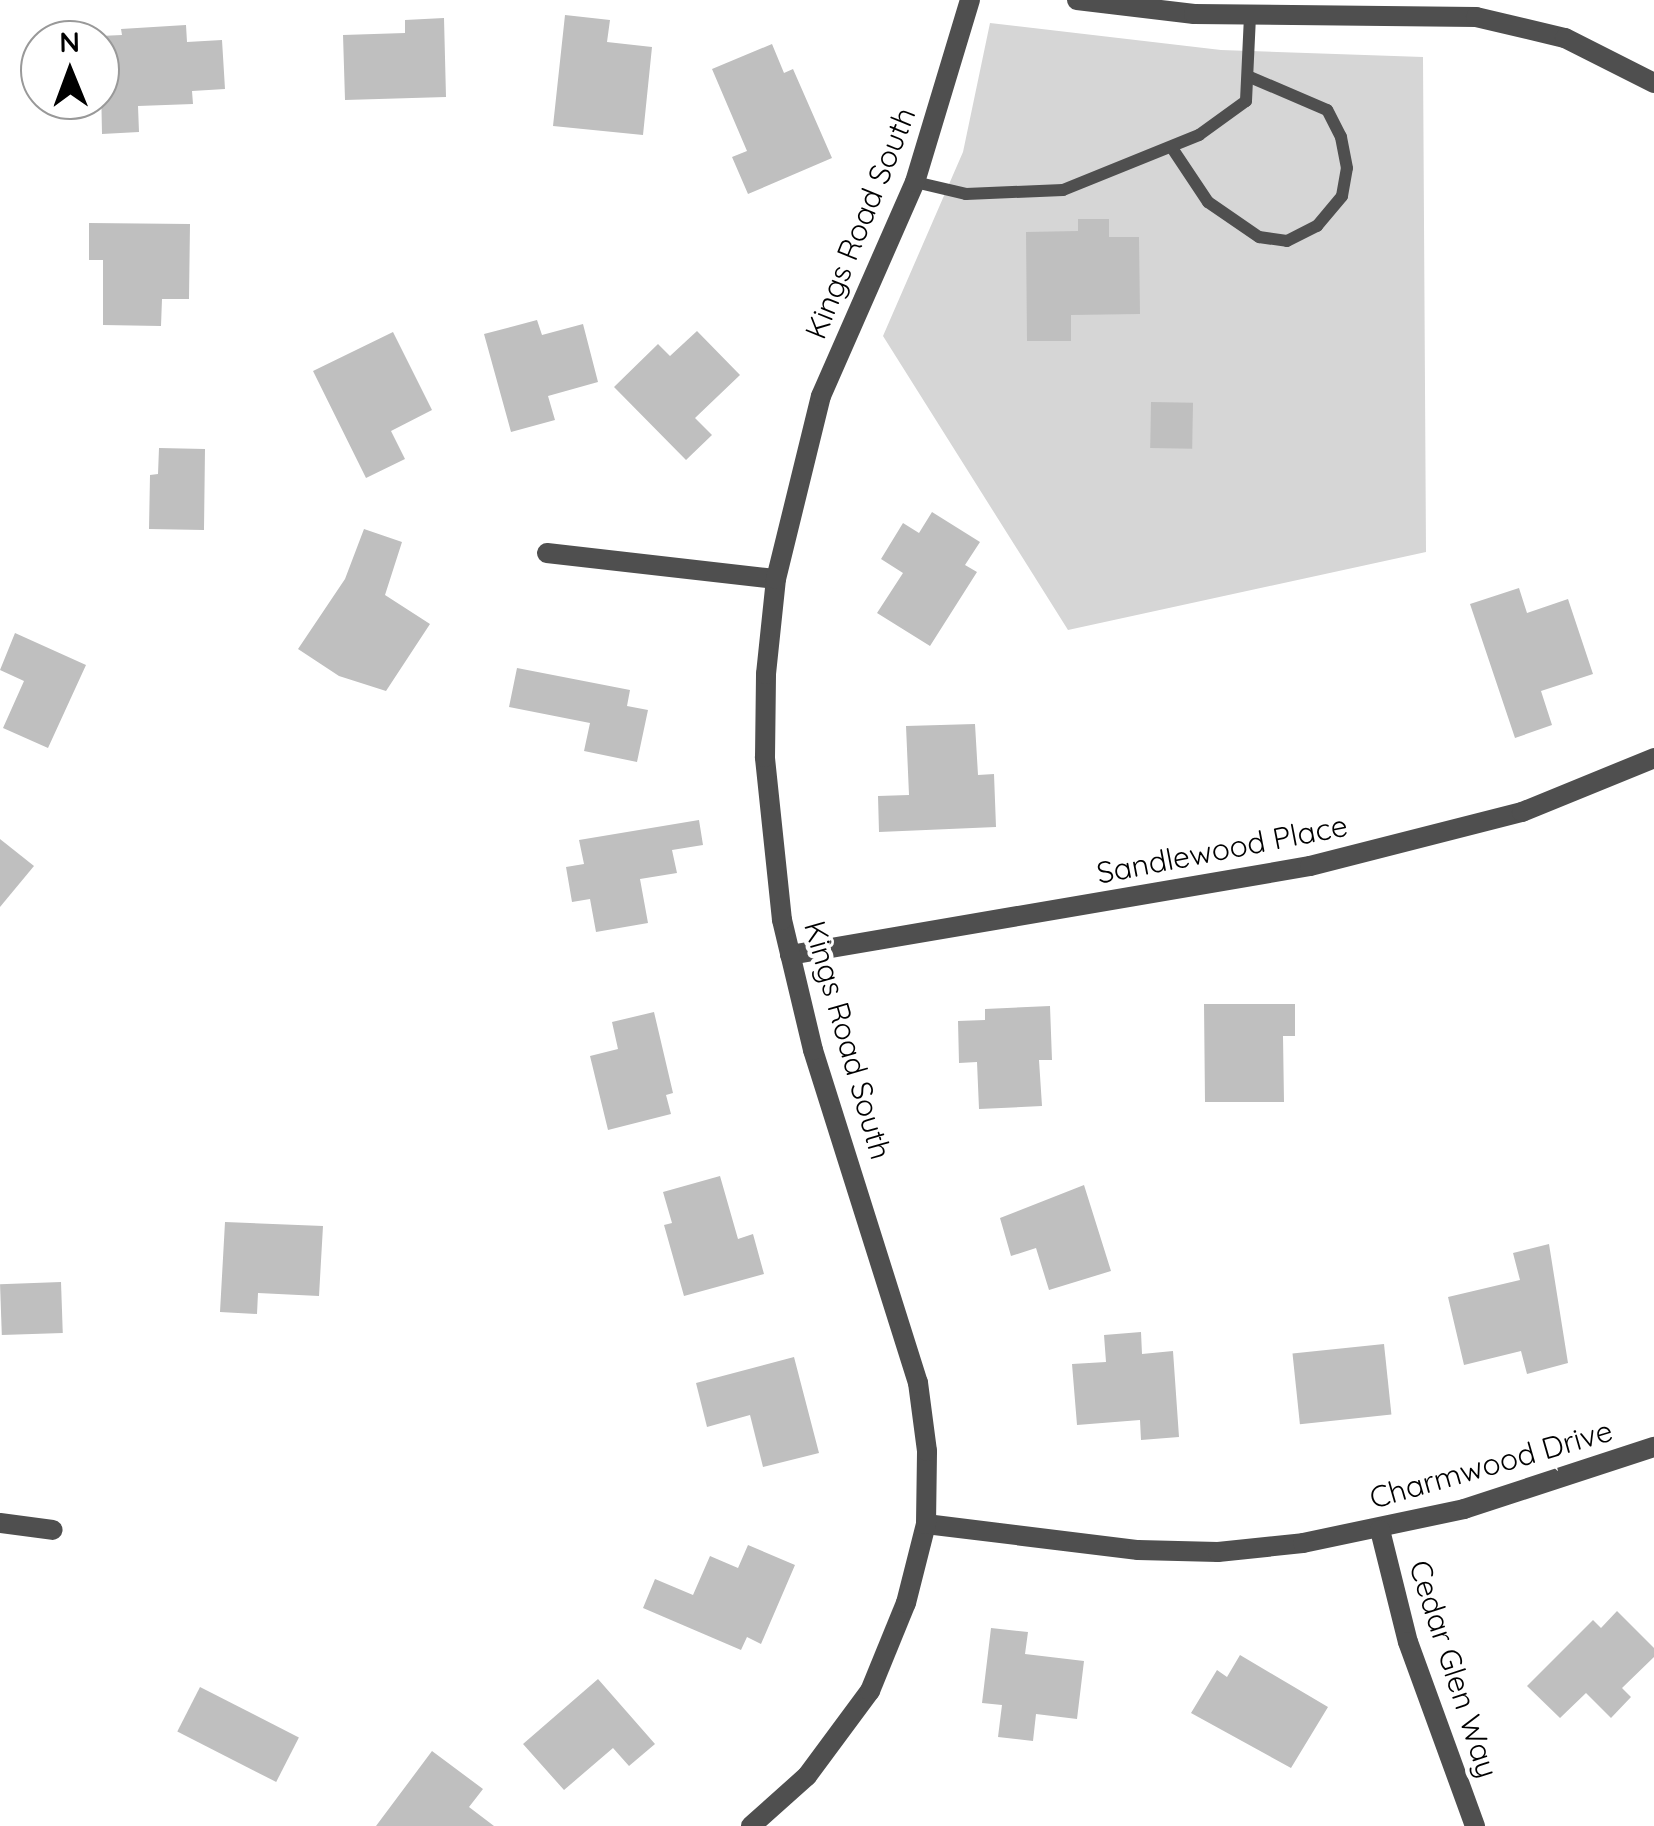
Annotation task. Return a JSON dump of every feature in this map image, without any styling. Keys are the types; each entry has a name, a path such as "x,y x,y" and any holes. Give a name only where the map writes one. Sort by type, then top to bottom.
{"street":[{"name":"Kings Road South","path":"751,1826 807,1776 870,1691 906,1603 926,1524 927,1451 918,1383 813,1050 790,955 764,757 776,579 821,396 916,182 970,0"},
{"path":"1077,0 1250,15 1491,20 1566,38 1654,83"},
{"path":"547,553 776,579"},
{"name":"Sandlewood Place","path":"790,955 1310,866 1522,812 1654,758"},
{"name":"Charmwood Drive","path":"926,1524 1138,1550 1218,1552 1380,1530 1654,1447"},
{"path":"0,1524 53,1530"},
{"name":"Cedar Glen Way","path":"1380,1530 1408,1642 1475,1826"}],"lane":[{"path":"916,182 966,194 1017,197 1063,190 1172,148 1230,118 1246,101 1250,15"},
{"path":"1172,148 1208,202 1258,237 1287,241 1316,226 1342,196 1347,168 1341,136 1327,110 1250,77"}],"shaded area":[{"path":"990,23 1221,50 1423,57 1426,552 1068,630 883,336 963,152"}],"building":[{"path":"565,15 610,20 607,42 652,47 643,135 553,126"},
{"path":"444,18 446,97 345,100 343,35 405,33 405,20"},
{"path":"186,25 187,42 222,40 225,89 192,91 193,104 138,106 139,132 102,134 102,120 120,120 121,29"},
{"path":"772,44 784,73 793,69 832,158 748,194 732,157 747,151 712,69"},
{"path":"1078,219 1109,219 1109,237 1139,237 1140,314 1071,315 1071,341 1027,341 1026,232 1078,231"},
{"path":"89,223 190,224 189,299 162,299 161,326 103,325 103,260 89,260"},
{"path":"537,320 542,335 583,324 598,382 548,396 555,420 511,432 484,334"},
{"path":"697,331 740,375 695,418 712,435 686,460 614,387 658,344 670,356"},
{"path":"393,332 432,410 391,431 405,459 366,478 313,371"},
{"path":"1151,402 1193,403 1192,449 1150,448"},
{"path":"159,448 205,449 204,530 149,529 150,475 158,474"},
{"path":"932,512 980,542 965,565 977,572 930,646 877,613 903,573 881,559 903,523 919,533"},
{"path":"364,529 402,542 385,595 430,624 386,691 339,676 298,649 345,579"},
{"path":"1519,588 1527,613 1568,599 1593,674 1541,691 1552,725 1515,738 1470,604"},
{"path":"15,633 86,665 48,748 3,728 24,681 0,670"},
{"path":"517,668 630,690 627,706 648,710 637,762 584,751 590,723 509,707"},
{"path":"975,724 978,775 994,774 996,827 879,832 878,796 909,795 906,726"},
{"path":"699,820 703,845 672,850 677,873 640,879 648,923 596,932 590,899 572,902 566,867 584,864 579,840"},
{"path":"0,839 34,866 0,907"},
{"path":"1204,1004 1295,1004 1295,1036 1283,1036 1284,1102 1205,1102"},
{"path":"1050,1006 1052,1060 1039,1060 1042,1106 979,1109 977,1062 959,1063 958,1021 985,1020 985,1009"},
{"path":"654,1012 673,1093 666,1095 671,1114 608,1130 590,1056 618,1049 612,1022"},
{"path":"720,1176 738,1239 753,1234 764,1274 684,1296 664,1225 672,1223 663,1192"},
{"path":"1084,1185 1111,1271 1049,1290 1036,1248 1011,1256 1000,1218"},
{"path":"225,1222 323,1226 319,1296 258,1293 257,1314 220,1312"},
{"path":"1549,1244 1568,1363 1527,1374 1521,1351 1464,1365 1448,1297 1520,1280 1513,1253"},
{"path":"61,1282 63,1333 2,1335 0,1284"},
{"path":"1141,1332 1142,1354 1173,1351 1179,1437 1141,1440 1140,1420 1077,1425 1072,1364 1106,1362 1104,1335"},
{"path":"1384,1344 1391,1415 1300,1424 1293,1354"},
{"path":"794,1357 819,1453 763,1467 750,1415 707,1427 696,1383"},
{"path":"748,1545 795,1565 761,1644 747,1637 741,1650 643,1608 655,1579 693,1595 710,1556 738,1568"},
{"path":"1617,1611 1654,1648 1654,1657 1622,1688 1631,1697 1611,1718 1586,1693 1560,1718 1527,1686 1593,1620 1601,1628"},
{"path":"991,1628 1028,1632 1025,1654 1084,1661 1077,1719 1036,1714 1033,1741 998,1737 1002,1705 982,1703"},
{"path":"1240,1655 1328,1707 1291,1768 1191,1713 1217,1670 1227,1677"},
{"path":"598,1679 655,1744 629,1766 613,1748 564,1790 523,1744"},
{"path":"200,1687 299,1737 276,1782 177,1732"},
{"path":"432,1751 483,1789 469,1807 494,1826 376,1826"}]}
